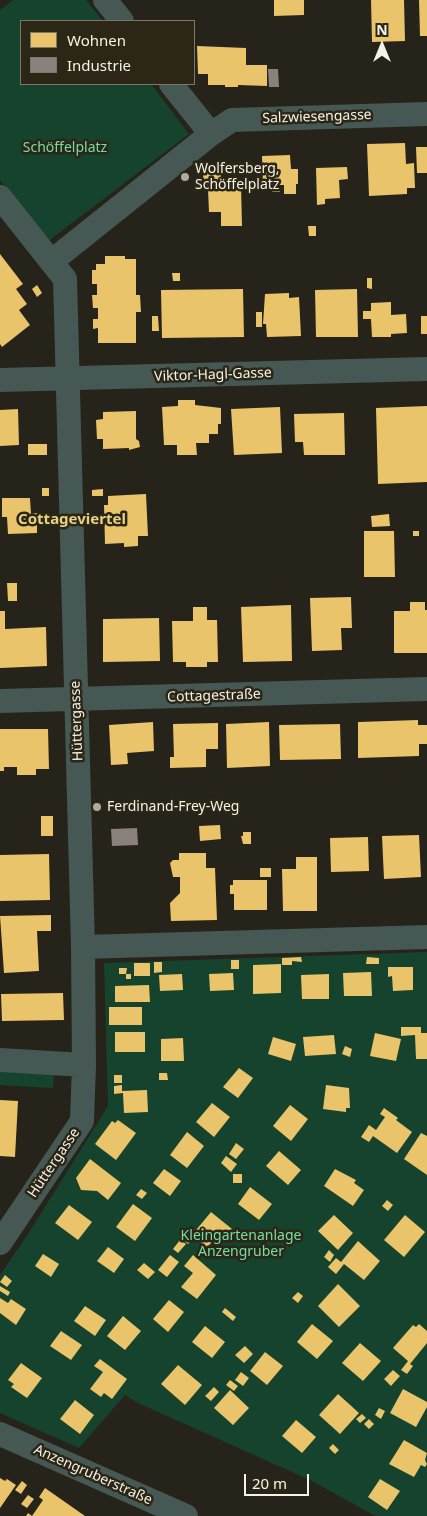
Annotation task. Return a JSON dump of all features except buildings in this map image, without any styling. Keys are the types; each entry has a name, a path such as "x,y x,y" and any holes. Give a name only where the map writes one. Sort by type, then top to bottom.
{"street":[{"path":"105,0 121,20"},
{"path":"172,85 211,134"},
{"name":"Salzwiesengasse","path":"52,261 211,134 232,120 427,114"},
{"name":"Hüttergasse","path":"0,197 65,279 83,947 84,1065 82,1121 0,1243"},
{"name":"Viktor-Hagl-Gasse","path":"0,380 427,369"},
{"name":"Cottagestraße","path":"0,701 427,689"},
{"path":"83,947 427,937"},
{"path":"0,1060 84,1065"},
{"name":"Anzengruberstraße","path":"0,1434 186,1516"}],"green space":[{"name":"Schöffelplatz","path":"13,0 86,0 102,20 20,20 20,85 152,85 189,134 47,242 0,180 0,10"},
{"name":"Kleingartenanlage Anzengruber","path":"427,952 427,1516 375,1516 312,1481 136,1402 125,1395 79,1448 0,1413 0,1275 28,1234 108,1106 104,963"},
{"path":"0,1071 54,1074 53,1088 0,1085"}],"place":[{"name":"Wolfersberg, Schöffelplatz","path":"185,177"},
{"name":"Ferdinand-Frey-Weg","path":"97,807"}],"district":[{"name":"Cottageviertel","path":"72,520"}]}
